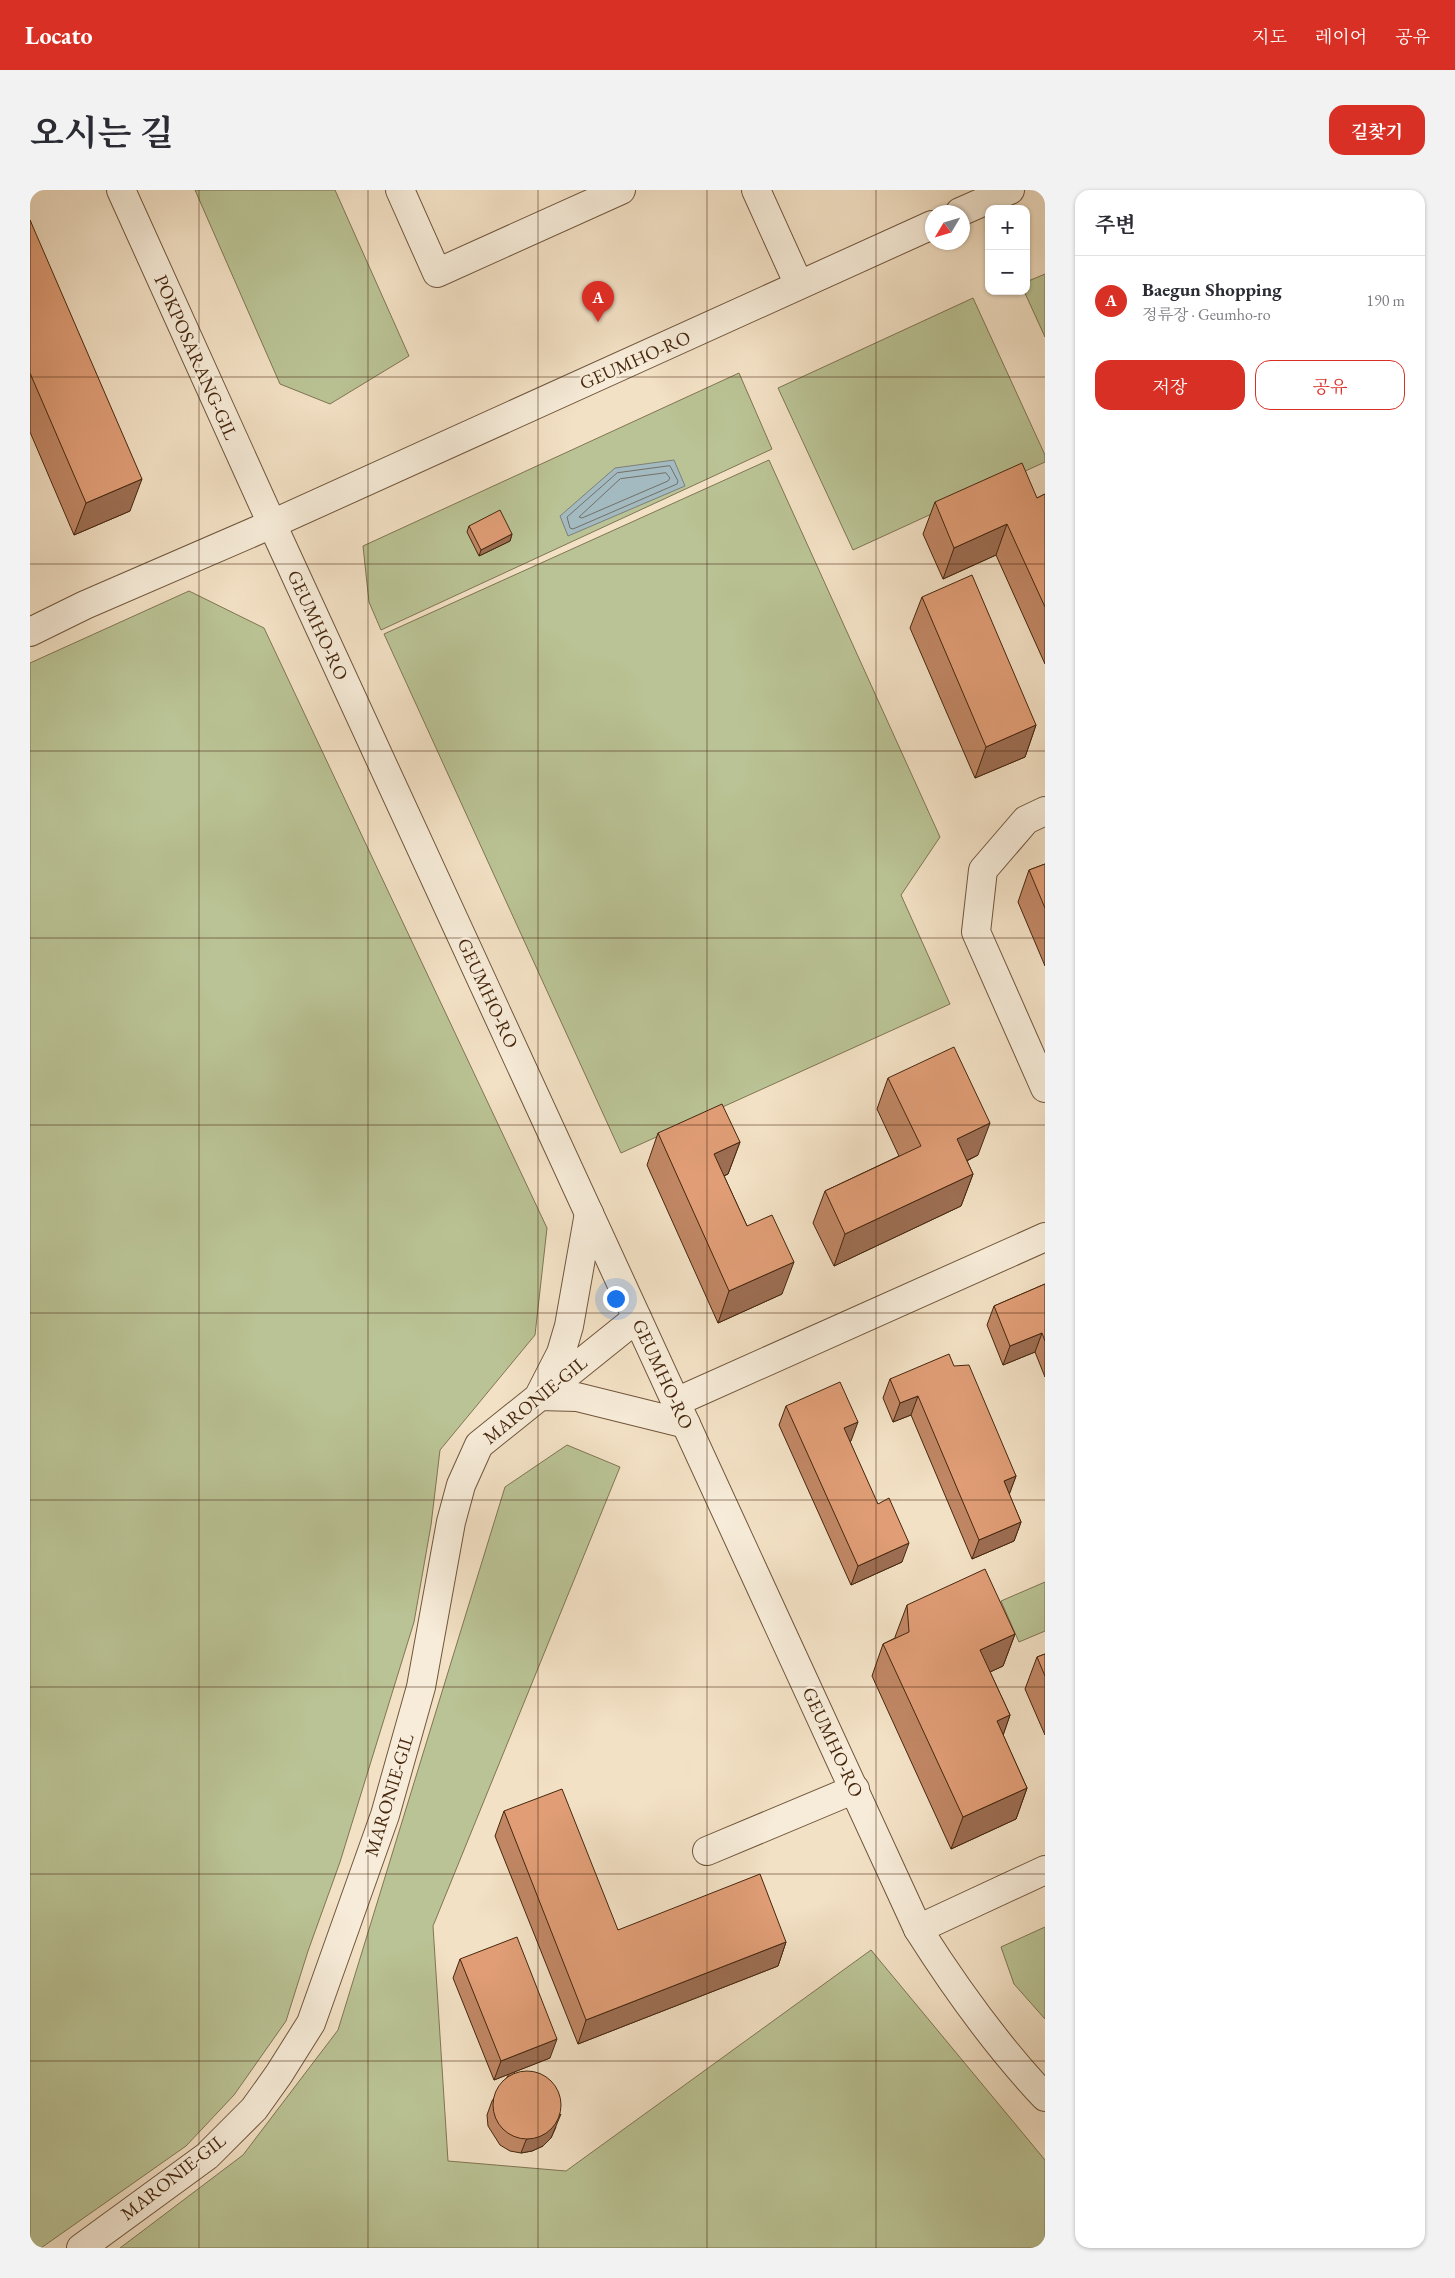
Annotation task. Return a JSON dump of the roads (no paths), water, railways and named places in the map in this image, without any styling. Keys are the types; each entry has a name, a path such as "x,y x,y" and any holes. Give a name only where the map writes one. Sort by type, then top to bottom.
{"street":[{"name":"POKPOSARANG-GIL","path":"121,190 272,524"},
{"path":"400,190 437,273 621,190"},
{"path":"756,190 799,285"},
{"path":"970,208 1010,190"},
{"name":"GEUMHO-RO","path":"925,228 272,524 918,1929 975,2014 1020,2070 1045,2097"},
{"path":"30,632 85,605 272,524"},
{"path":"1045,811 1026,820 983,870 976,932 1045,1088"},
{"path":"589,1213 569,1326 561,1353 539,1396 577,1397 620,1406 681,1413 1045,1238"},
{"name":"MARONIE-GIL","path":"81,2248 207,2156 254,2109 279,2074 311,2023 385,1815 418,1696 451,1522 461,1485 479,1445 637,1318"},
{"path":"707,1851 855,1789"},
{"path":"918,1929 1045,1870"}],"water":[{"path":"674,460 685,486 568,536 560,516 615,468"}],"place":[{"name":"Baegun Shopping","path":"598,322"}]}
